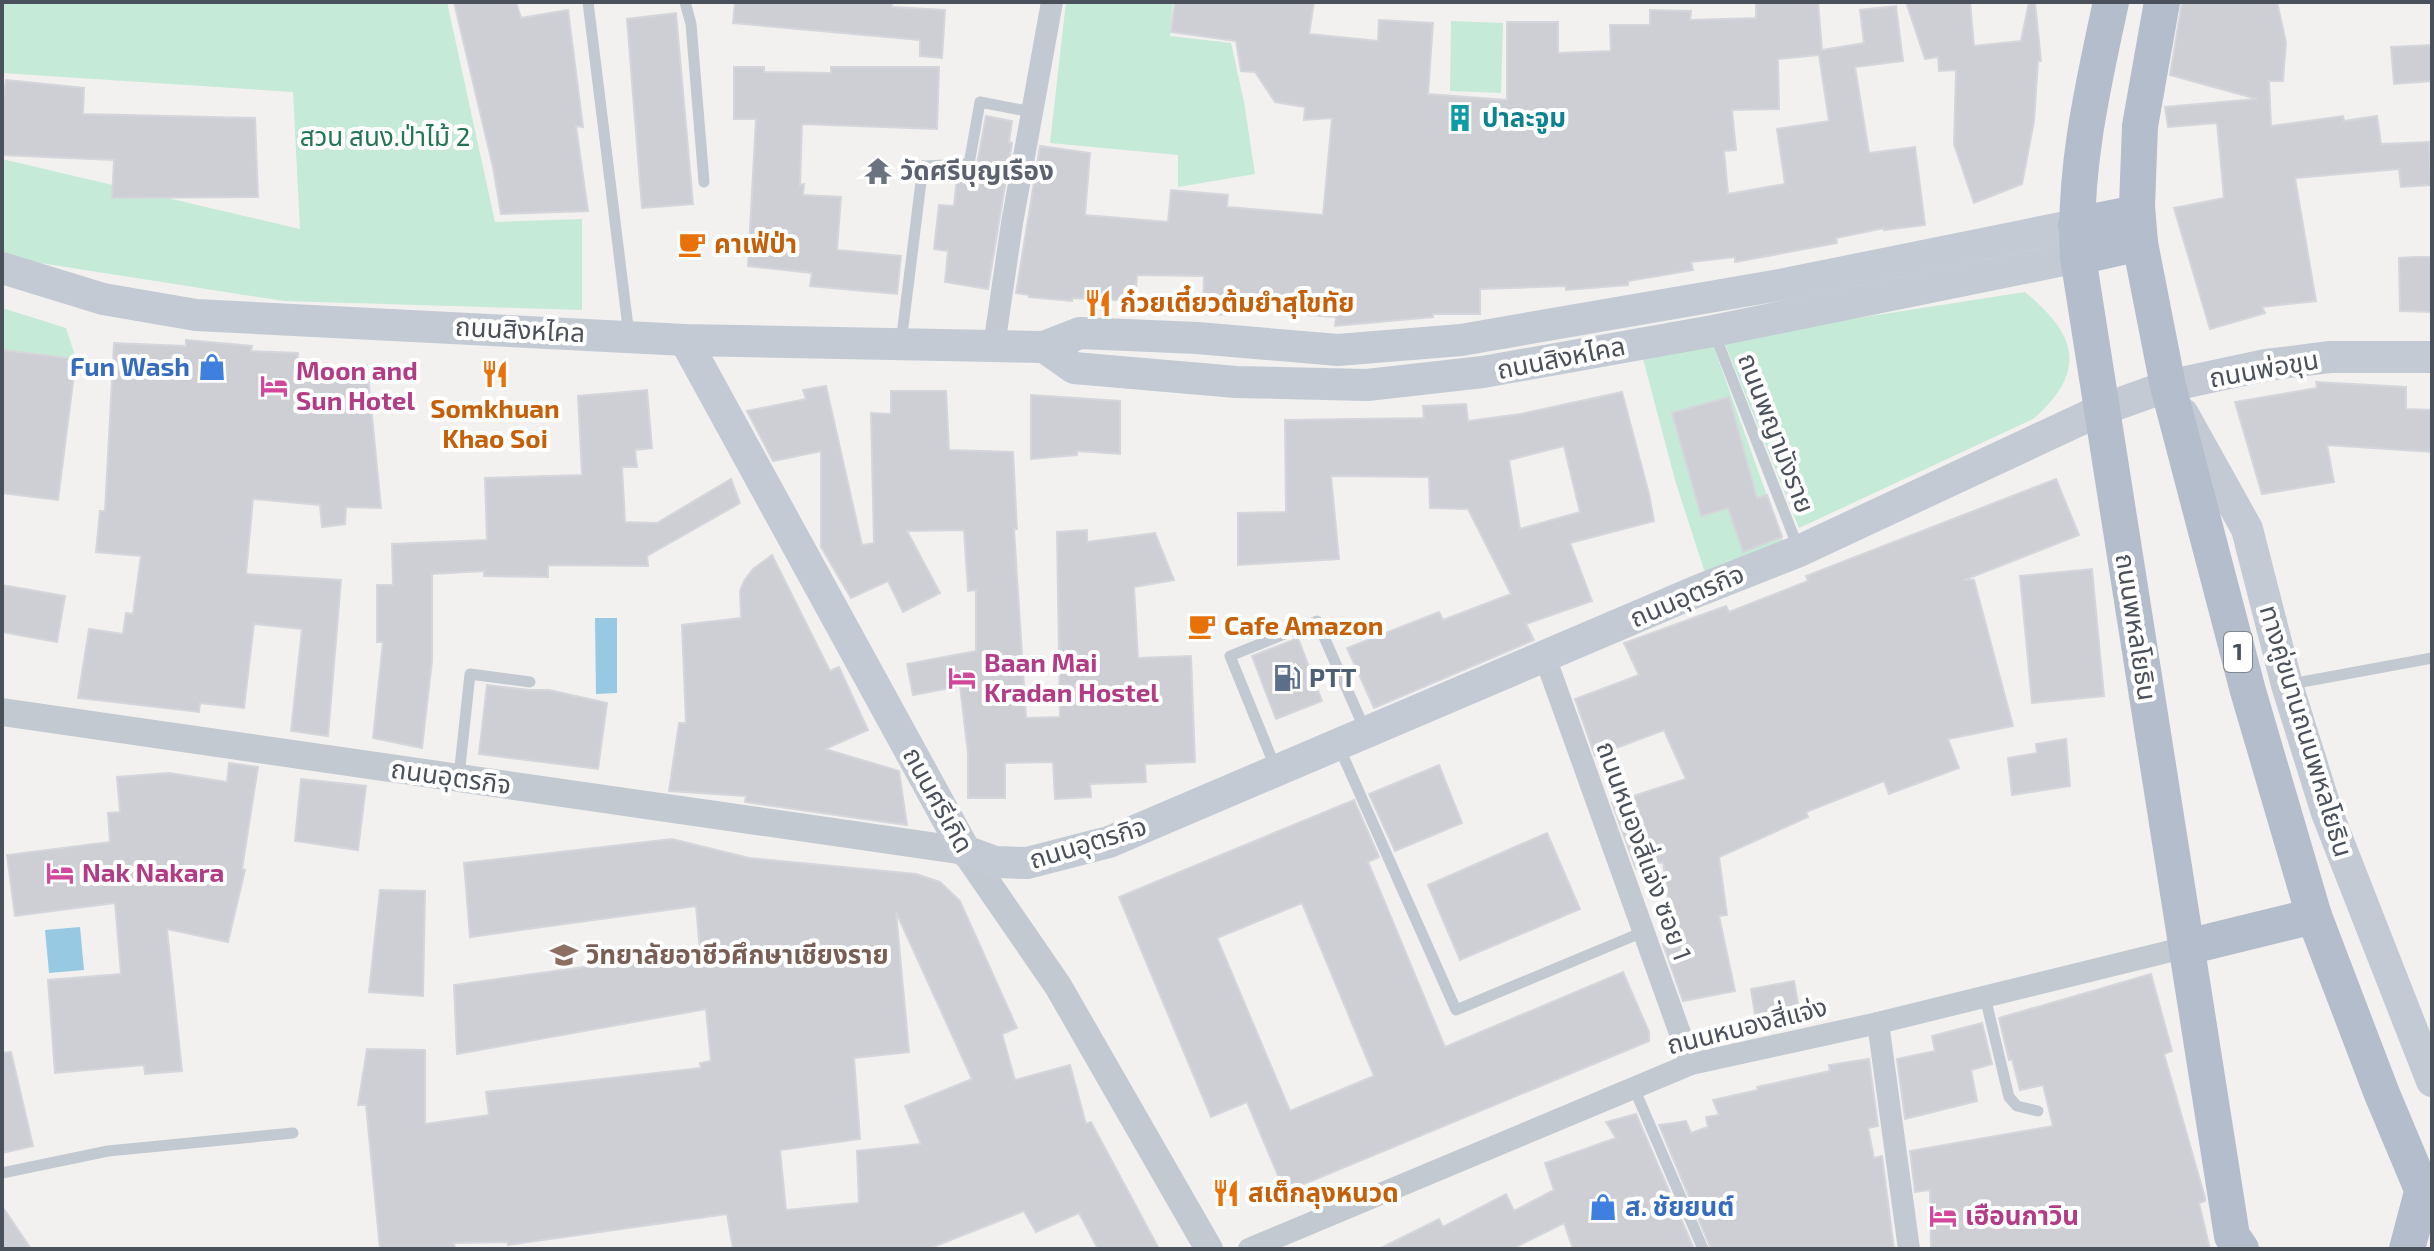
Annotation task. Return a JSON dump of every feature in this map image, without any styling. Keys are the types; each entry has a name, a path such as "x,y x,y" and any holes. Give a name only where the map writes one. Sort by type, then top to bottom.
{"main road":[{"name":"ถนนพหลโยธิน","path":"2111,2 2089,108 2077,241 2101,410 2235,1245"},
{"name":"1","path":"2162,2 2140,126 2139,228 2168,386 2248,691 2314,916 2429,1202"},
{"path":"2077,241 2139,228"},
{"name":"ถนนสิงหไคล","path":"2,268 103,299 196,315 685,340 1044,347 1080,333 1197,338 1338,350 1461,340 1785,284 2077,241"},
{"name":"ถนนสิงหไคล","path":"1044,347 1074,368 1236,382 1367,385 1483,372 1713,331 2077,241"},
{"name":"ถนนศรีเกิด","path":"685,340 965,851"},
{"name":"ถนนพ่อขุน","path":"2101,410 2168,386 2266,365 2330,357 2432,357"},
{"name":"ทางคู่ขนานถนนพหลโยธิน","path":"2168,386 2247,529 2287,685 2327,813 2432,1081"},
{"name":"ถนนอุตรกิจ","path":"965,851 1009,864 1027,863 1109,842 1695,592 1799,551 2101,410"},
{"path":"2187,947 2314,916"},
{"path":"2407,1249 2429,1202"}],"street":[{"path":"994,346 1052,2"},
{"name":"ถนนหนองสี่แจ่ง ซอย 1","path":"1545,657 1691,1064"},
{"name":"ถนนอุตรกิจ","path":"2,712 965,851"},
{"name":"ถนนศรีเกิด","path":"965,851 1058,986 1209,1249"},
{"name":"ถนนหนองสี่แจ่ง","path":"1249,1249 1691,1064 1878,1023 2187,947"},
{"path":"1878,1023 1909,1249"}],"lane":[{"path":"588,2 629,335"},
{"path":"685,2 691,24 704,182"},
{"path":"901,344 923,166 969,164 980,102 1032,112"},
{"name":"ถนนพญามังราย","path":"1713,331 1799,551"},
{"path":"1277,772 1230,656 1317,621 1352,740 1456,1010 1643,932"},
{"path":"2287,685 2432,658"},
{"path":"459,778 470,674 530,682"},
{"path":"1985,997 2009,1097 2017,1106 2038,1111"},
{"path":"1634,1088 1703,1249"},
{"path":"2,1173 108,1151 293,1133"}],"green space":[{"name":"สวน สนง.ป่าไม้ 2","path":"2,2 447,2 495,222 582,219 582,310 284,301 2,257 2,159 300,229 293,92 2,73"},
{"path":"1066,2 1173,2 1170,36 1231,43 1255,174 1178,187 1178,155 1050,143"},
{"path":"1451,21 1503,23 1501,93 1450,91"},
{"path":"2025,292 2056,323 2065,338 2069,354 2062,385 2051,402 2033,419 1799,528 1723,339"},
{"path":"2,308 66,328 76,359 2,350"},
{"path":"1712,342 1784,543 1705,573 1675,480 1642,355"}],"water":[{"path":"595,618 617,618 617,693 596,694"},
{"path":"80,927 84,970 49,973 45,930"}],"building":[{"path":"454,2 516,2 521,18 568,10 583,127 576,126 588,211 501,214"},
{"path":"735,2 892,2 892,7 945,10 942,58 920,56 920,40 733,23"},
{"path":"1175,2 1314,2 1309,34 1378,41 1379,20 1433,23 1428,94 1507,100 1507,22 1558,22 1558,53 1611,51 1610,25 1650,25 1650,10 1691,11 1690,20 1756,18 1756,2 1818,2 1822,50 1864,43 1860,10 1896,6 1903,61 1855,67 1869,153 1915,147 1925,225 1884,228 1836,238 1837,243 1735,262 1735,257 1691,262 1693,270 1628,281 1628,285 1566,290 1566,286 1480,289 1480,314 1433,314 1433,317 1335,326 1336,317 1294,314 1295,305 1241,306 1242,315 1203,314 1204,276 1137,275 1135,301 1072,298 1072,301 1016,293 1040,146 1090,153 1085,215 1168,222 1171,190 1228,195 1227,207 1323,215 1332,118 1304,120 1305,107 1275,102 1255,72 1241,71 1236,41 1171,32","holes":["1819,55 1829,121 1777,129 1785,184 1728,194 1724,151 1736,150 1732,110 1779,109 1778,59"]},
{"path":"1906,2 1970,2 1974,46 2021,41 2029,2 2035,2 2041,61 2038,61 2034,121 2022,184 1974,203 1954,144 1956,70 1939,71 1938,57 1925,59"},
{"path":"2182,2 2277,2 2286,42 2283,81 2269,81 2271,126 2343,116 2344,121 2377,116 2381,144 2429,142 2431,185 2401,187 2399,169 2295,178 2316,301 2262,307 2265,313 2210,329 2174,208 2224,198 2217,123 2168,127 2165,107 2257,99 2170,75"},
{"path":"676,13 693,204 642,208 627,19"},
{"path":"2432,45 2432,81 2394,84 2391,47"},
{"path":"734,67 764,67 764,72 831,73 831,67 939,67 937,129 802,124 800,185 804,184 803,195 841,197 837,250 901,256 897,294 810,286 812,273 748,266 756,119 734,119"},
{"path":"6,80 84,88 83,114 255,118 258,197 112,198 114,160 2,155 2,104"},
{"path":"986,116 1012,121 1009,142 1012,143 988,289 945,282 948,251 934,249 939,205 954,206 957,177 974,180"},
{"path":"2432,257 2432,312 2400,311 2399,258"},
{"path":"186,340 252,346 251,351 298,353 297,372 367,365 381,508 346,507 345,524 322,527 320,505 253,499 246,574 341,580 328,736 291,731 302,629 254,624 244,708 200,703 199,712 78,698 89,629 123,634 126,613 133,614 141,556 96,552 100,511 105,511 114,343 186,346"},
{"path":"2,350 76,359 58,500 2,493"},
{"path":"2316,382 2406,387 2406,409 2432,410 2432,452 2327,445 2334,482 2262,494 2235,402 2317,388"},
{"path":"826,386 862,545 874,543 871,413 891,414 891,391 946,391 949,450 1013,452 1017,529 1014,529 1026,718 1060,717 1057,532 1087,530 1087,542 1155,533 1174,580 1134,587 1138,658 1191,656 1195,762 1145,764 1146,782 1090,784 1091,797 1055,799 1053,762 1005,763 1005,798 968,798 968,754 960,686 913,695 907,664 976,651 976,590 968,591 964,530 907,531 940,593 903,612 888,581 851,598 821,547 821,451 773,461 747,411 806,399 803,390"},
{"path":"647,390 652,448 635,450 637,467 622,467 625,522 657,523 731,479 740,503 647,556 648,566 548,565 548,577 484,576 484,571 432,574 432,661 422,748 373,738 383,642 377,642 377,585 393,585 392,544 487,540 485,478 582,475 578,396"},
{"path":"1622,392 1654,521 1570,543 1592,601 1526,624 1534,640 1374,708 1347,648 1439,612 1443,620 1511,594 1468,509 1430,508 1429,477 1331,476 1339,559 1238,565 1238,513 1286,512 1285,420 1424,418 1423,406 1466,404 1468,421 1521,414","holes":["1564,446 1580,512 1520,529 1509,460"]},
{"path":"1031,395 1120,401 1120,454 1077,451 1077,455 1031,459"},
{"path":"1729,397 1757,498 1767,495 1782,537 1743,552 1728,508 1701,516 1672,413"},
{"path":"2056,479 2079,535 1964,580 1974,580 2013,726 1948,739 1959,768 1889,794 1884,781 1806,812 1808,817 1719,857 1727,915 1719,916 1735,991 1683,1001 1663,944 1674,942 1663,862 1636,869 1612,803 1686,779 1664,730 1595,756 1575,699 1639,675 1624,643 1726,606 1729,612 1808,581 1806,576"},
{"path":"772,555 830,671 839,667 868,730 825,749 899,771 907,825 745,802 746,796 669,791 679,723 686,723 682,625 741,618 740,591 744,581 753,569"},
{"path":"2092,569 2104,696 2032,703 2020,576"},
{"path":"2,585 65,596 57,642 2,632"},
{"name":"PTT","path":"1298,638 1322,701 1276,719 1252,656"},
{"path":"487,685 549,690 607,703 598,769 479,754"},
{"path":"2066,739 2070,786 2012,795 2008,758 2037,753 2036,744"},
{"path":"229,763 258,767 242,869 245,870 228,942 167,929 182,1071 145,1074 144,1065 55,1073 48,980 121,974 115,903 15,916 7,855 110,842 108,813 120,812 117,777 169,773 227,782"},
{"path":"1439,765 1462,823 1395,851 1369,794"},
{"path":"301,779 366,786 358,850 295,841"},
{"path":"1354,800 1379,857 1368,862 1445,1047 1623,972 1649,1032 1649,1041 1285,1192 1247,1102 1211,1117 1119,897","holes":["1302,903 1374,1076 1290,1111 1217,938"]},
{"path":"1547,833 1580,909 1460,960 1428,885"},
{"path":"672,839 749,858 916,874 940,882 960,901 1017,1028 1002,1034 1015,1080 1070,1065 1086,1124 1091,1122 1159,1249 1098,1249 1079,1213 1036,1232 1024,1211 928,1249 733,1249 727,1214 508,1245 508,1242 454,1243 455,1249 380,1249 366,1105 358,1105 367,1049 425,1050 425,1124 489,1115 486,1092 701,1068 700,1063 711,1061 706,1009 457,1054 454,985 700,951 696,906 470,937 464,863","holes":["896,912 972,1079 905,1106 921,1144 857,1151 859,1203 786,1210 780,1150 860,1139 854,1058 909,1052"]},
{"path":"380,890 425,891 423,996 369,992"},
{"path":"2151,974 2172,1051 2164,1054 2205,1198 2199,1203 2210,1249 1931,1249 1930,1190 1915,1192 1910,1151 2053,1126 2043,1085 2020,1090 1999,1018"},
{"path":"1794,981 1801,1020 1757,1028 1751,989"},
{"path":"1982,1023 1992,1064 1971,1070 1977,1101 1905,1119 1897,1059 1935,1051 1932,1036"},
{"path":"11,1052 33,1146 2,1153 2,1053"},
{"path":"1869,1059 1878,1126 1868,1128 1874,1158 1882,1156 1894,1249 1711,1249 1659,1125 1686,1121 1691,1133 1708,1127 1706,1117 1719,1115 1713,1100 1830,1071 1829,1065"},
{"path":"1636,1114 1694,1249 1573,1249 1564,1223 1512,1249 1379,1249 1439,1219 1443,1227 1506,1194 1514,1211 1554,1190 1545,1163 1616,1138 1606,1122"},
{"path":"2,1206 31,1249 2,1249"}],"place":[{"name":"ปาละจูม","path":"1460,118"},
{"name":"วัดศรีบุญเรือง","path":"878,171"},
{"name":"คาเฟ่ป่า","path":"692,244"},
{"name":"ก๋วยเตี๋ยวต้มยำสุโขทัย","path":"1098,303"},
{"name":"Fun Wash","path":"212,367"},
{"name":"Somkhuan Khao Soi","path":"495,374"},
{"name":"Moon and Sun Hotel","path":"274,386"},
{"name":"Cafe Amazon","path":"1202,626"},
{"name":"Baan Mai Kradan Hostel","path":"962,678"},
{"name":"PTT","path":"1287,678"},
{"name":"Nak Nakara","path":"60,873"},
{"name":"วิทยาลัยอาชีวศึกษาเชียงราย","path":"564,955"},
{"name":"สเต็กลุงหนวด","path":"1226,1193"},
{"name":"ส. ชัยยนต์","path":"1603,1207"},
{"name":"เฮือนกาวิน","path":"1943,1216"}]}
